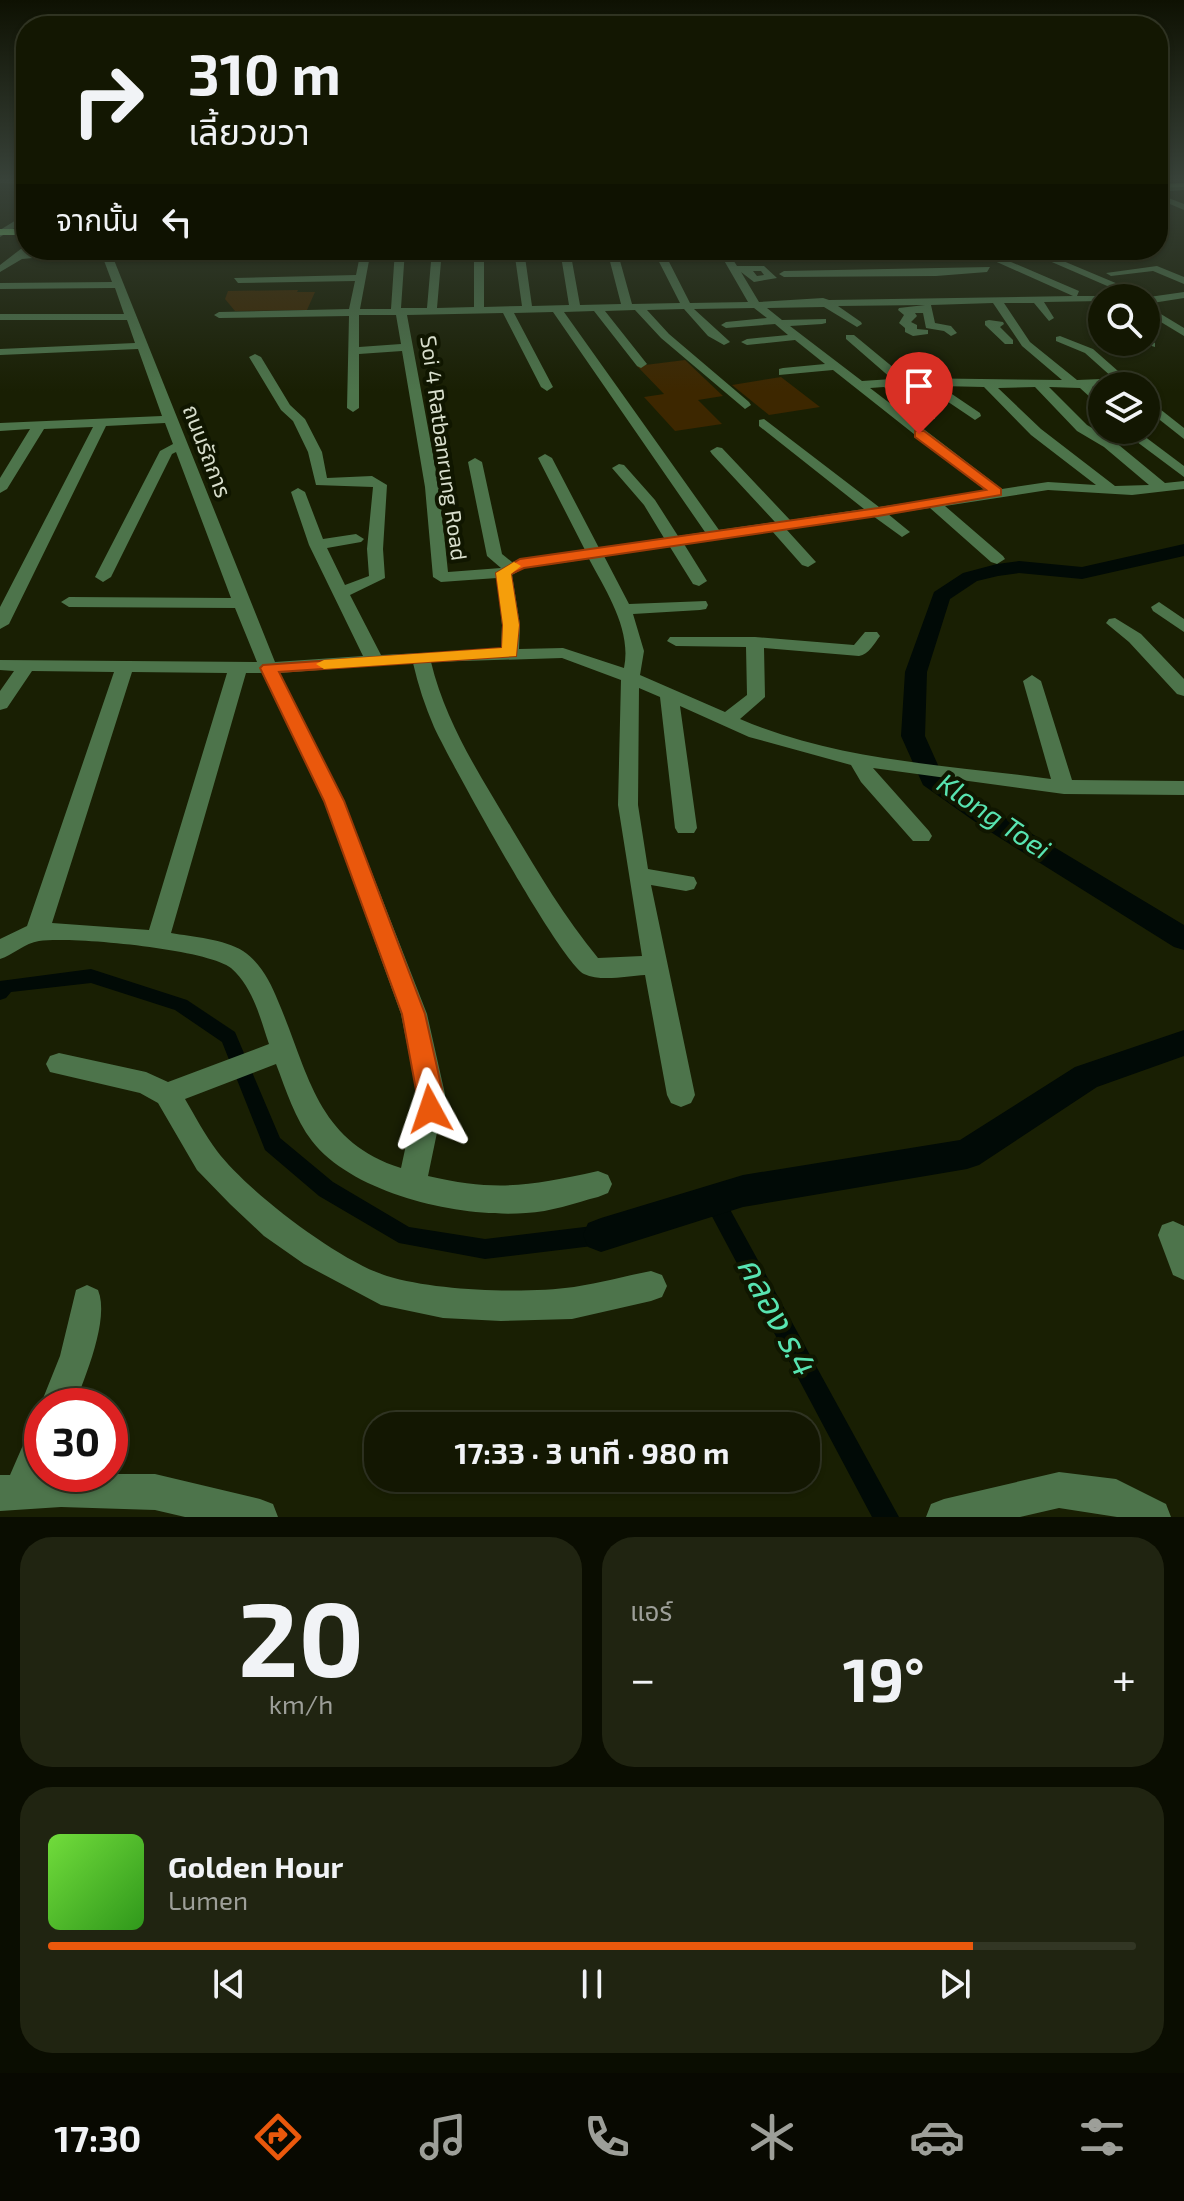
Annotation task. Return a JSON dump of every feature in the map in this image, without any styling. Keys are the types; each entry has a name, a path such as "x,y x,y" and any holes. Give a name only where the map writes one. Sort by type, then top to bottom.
{"street":[{"name":"ถนนรัถการ","path":"110,260 241,603 268,668 334,801 414,1014 431,1094 411,1186"},
{"path":"353,408 354,312 364,260"},
{"name":"Soi 4 Ratbanrung Road","path":"399,260 399,311 432,487 441,577 507,570"},
{"path":"432,310 436,260"},
{"path":"479,260 479,308"},
{"path":"520,260 527,307"},
{"path":"567,260 575,307"},
{"path":"616,260 632,306 745,405"},
{"path":"662,260 682,304 707,331 724,342"},
{"path":"729,260 754,303 997,492"},
{"path":"837,260 847,274"},
{"path":"884,260 895,273"},
{"path":"925,260 936,273"},
{"path":"998,260 1088,297"},
{"path":"1052,260 1108,284"},
{"path":"1111,273 1154,268 1184,281"},
{"path":"734,269 746,269"},
{"path":"784,274 936,273 987,269"},
{"path":"423,271 435,271"},
{"path":"398,272 411,272"},
{"path":"238,280 360,278"},
{"path":"1155,284 1184,281"},
{"path":"767,285 778,302"},
{"path":"924,332 913,333 909,330 913,327 904,319 912,316 903,310 930,297 941,285"},
{"path":"0,286 124,292"},
{"path":"895,289 902,300"},
{"path":"1160,299 1184,295"},
{"path":"219,315 754,303 819,298 902,300 1083,296"},
{"path":"930,297 930,326 947,328 951,333"},
{"path":"1036,297 1049,318"},
{"path":"1168,297 1184,302"},
{"path":"819,298 857,324"},
{"path":"977,298 979,310 991,318 1009,342"},
{"path":"995,298 1026,344 1088,392"},
{"path":"596,306 641,364"},
{"path":"555,307 715,535"},
{"path":"506,308 547,387"},
{"path":"1160,312 1184,333"},
{"path":"0,317 131,317"},
{"path":"19,328 29,317"},
{"path":"726,325 822,321"},
{"path":"747,342 796,337"},
{"path":"850,337 903,382"},
{"path":"0,350 10,338"},
{"path":"1060,339 1089,351 1113,372"},
{"path":"0,350 140,346"},
{"path":"355,351 408,347"},
{"path":"255,357 285,407 299,419 315,452 321,482 372,480 380,485 375,549 377,578 342,592"},
{"path":"783,372 833,367"},
{"path":"856,385 925,381 1088,384"},
{"path":"925,381 975,416"},
{"path":"887,383 930,416"},
{"path":"987,384 1036,432 1112,490"},
{"path":"1040,385 1082,428 1109,444 1162,488"},
{"path":"67,424 74,409"},
{"path":"1160,414 1184,435"},
{"path":"0,427 172,419"},
{"path":"0,624 101,423"},
{"path":"764,423 902,532"},
{"path":"0,489 39,426"},
{"path":"1146,444 1184,473"},
{"path":"103,577 167,451 182,446"},
{"path":"717,451 808,562"},
{"path":"545,458 623,609 636,654 636,664 630,676 628,805 638,875 681,1095"},
{"path":"475,462 495,556 507,570 510,652"},
{"path":"619,468 650,503 699,581"},
{"path":"507,570 594,551 878,512 997,492 1048,486 1112,490 1184,485"},
{"path":"298,492 329,574 342,592 375,661"},
{"path":"933,503 997,559"},
{"path":"317,545 356,539"},
{"path":"69,602 241,603"},
{"path":"623,609 700,605"},
{"path":"1159,607 1184,627"},
{"path":"1115,623 1135,638 1184,690"},
{"path":"676,641 755,642 859,651 871,636"},
{"path":"727,720 756,697 755,642"},
{"path":"0,665 268,668 510,652 563,653 630,676 669,696 798,746 859,760 1064,787 1184,788"},
{"path":"421,657 426,685 466,769 563,932 589,965 595,968 655,965"},
{"path":"0,704 27,665"},
{"path":"37,932 125,667"},
{"path":"157,941 238,668"},
{"path":"1032,681 1064,787"},
{"path":"669,696 686,828"},
{"path":"859,760 868,777 921,836"},
{"path":"638,875 686,883"},
{"path":"0,950 37,932 78,931 215,951 240,961 259,985 277,1053 323,1135 376,1173 411,1186 468,1198 527,1200 598,1184"},
{"path":"59,1064 179,1089 277,1053"},
{"path":"179,1089 207,1161 240,1195 275,1226 315,1254 381,1290 443,1302 501,1305 572,1303 651,1286"},
{"path":"1173,1235 1184,1265"},
{"path":"64,1388 76,1356 87,1301"},
{"path":"11,1492 24,1471"},
{"path":"944,1517 1059,1490 1116,1497 1153,1517"},
{"path":"11,1492 155,1492 260,1517"}],"shaded area":[{"path":"228,291 315,292 307,310 235,311 225,299"},
{"path":"685,360 723,396 698,400 722,424 675,431 644,397 664,394 637,366"},
{"path":"781,377 820,407 769,415 732,385"}],"waterway":[{"name":"Klong Toei","path":"1184,550 1082,573 1019,567 997,570 970,577 941,596 916,672 913,736 932,779 990,820 1184,939"},
{"path":"0,993 6,986 91,976 181,1005 229,1037 272,1144 326,1189 406,1236 485,1249 601,1235"},
{"name":"Klong Toei","path":"601,1235 743,1191 967,1154 1086,1077 1184,1043"},
{"name":"คลอง ร.4","path":"714,1200 886,1517"}],"slow traffic":[{"path":"324,664 510,652 511,625 504,573 514,566"}],"route":[{"path":"430,1109 431,1094 414,1014 334,801 268,668 510,652 511,625 504,573 520,564 997,492 919,434"}]}
